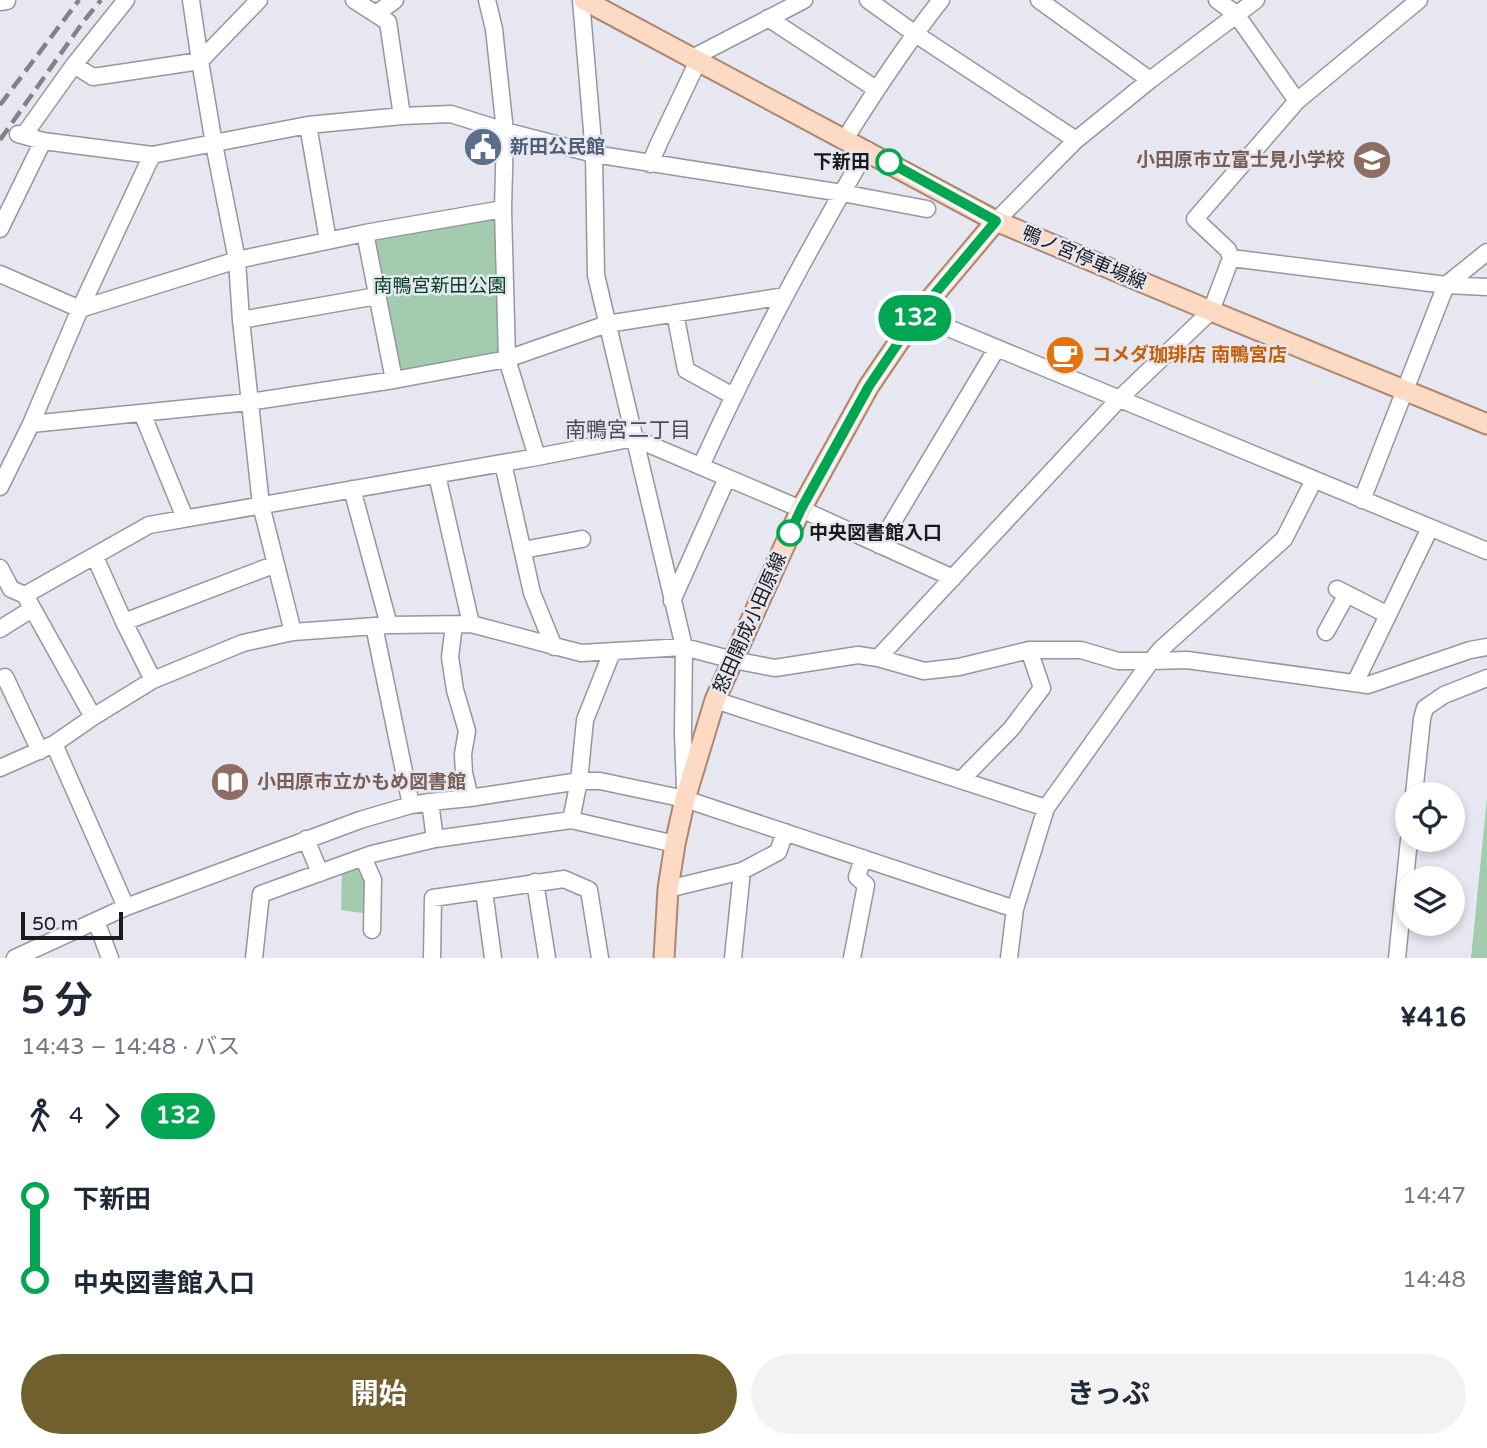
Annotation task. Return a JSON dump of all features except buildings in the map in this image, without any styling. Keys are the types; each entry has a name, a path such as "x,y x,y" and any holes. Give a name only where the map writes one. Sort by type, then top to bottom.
{"main road":[{"name":"鴨ノ宮停車場線","path":"583,0 996,221 1487,424"},
{"name":"怒田開成小田原線","path":"664,958 668,889 675,844 685,799 715,700 801,509 869,386 917,315 996,221"}],"street":[{"path":"126,0 21,134 43,141 152,155 308,125 451,114 594,154 927,209"},
{"path":"191,0 214,144 237,260 261,505 293,632"},
{"path":"74,65 93,77 200,61 259,0"},
{"path":"354,0 387,22 402,116"},
{"path":"376,14 395,0"},
{"path":"487,0 494,29 505,131 503,209 507,359 537,457"},
{"path":"583,0 594,154 596,275 684,647 685,799"},
{"path":"650,164 695,59 771,11 804,0"},
{"path":"868,0 1076,140"},
{"path":"845,139 876,89 941,0"},
{"path":"1040,0 1150,80"},
{"path":"1217,0 1237,14 1297,101"},
{"path":"996,221 1076,140 1256,0"},
{"path":"878,658 1119,399 1211,312 1231,258 1228,250 1195,219 1297,101 1419,0"},
{"path":"0,2 7,1"},
{"path":"771,11 876,89"},
{"path":"308,125 328,241"},
{"path":"0,229 43,141"},
{"path":"701,466 733,396 785,296 867,150"},
{"path":"0,487 152,155"},
{"path":"0,274 80,309 237,260 365,233 503,209"},
{"path":"365,233 394,380"},
{"path":"1362,500 1446,285 1487,252"},
{"path":"1231,258 1446,285 1487,287"},
{"path":"241,320 377,296"},
{"path":"31,424 249,401 394,380 507,359 607,324 785,296"},
{"path":"675,313 686,370 733,396"},
{"path":"917,315 1487,551"},
{"path":"879,545 998,348"},
{"path":"142,413 185,518"},
{"path":"0,629 29,602 95,557 149,525 634,438 953,578"},
{"path":"503,463 533,593 554,647"},
{"path":"437,475 463,625 450,657 455,690 467,731 463,754 470,798"},
{"path":"673,601 727,478"},
{"path":"1009,958 1015,909 1046,808 1161,649 1284,539 1314,480"},
{"path":"352,489 381,626 411,805"},
{"path":"1355,683 1430,528"},
{"path":"523,551 582,540"},
{"path":"95,557 153,680"},
{"path":"124,622 276,564"},
{"path":"0,568 11,589 29,602 93,717"},
{"path":"1326,632 1342,592 1388,615"},
{"path":"0,768 47,748 153,680 243,643 293,632 381,626 463,625 581,653 684,647 775,668 858,655 924,671 960,667 1028,650 1081,650 1118,661 1188,660 1368,685 1470,650 1487,647"},
{"path":"961,780 1011,729 1042,688 1028,650"},
{"path":"571,820 579,781 585,720 611,652"},
{"path":"5,677 47,748 126,907"},
{"path":"1415,782 1425,708 1444,695 1487,678"},
{"path":"715,700 1046,808"},
{"path":"15,958 126,907 360,820 411,805 579,781 600,781 685,799 1015,909"},
{"path":"430,802 435,839"},
{"path":"254,958 261,894 363,857 435,839 571,820 675,844"},
{"path":"668,889 742,871 778,852 785,832"},
{"path":"306,839 320,873"},
{"path":"1398,958 1408,852"},
{"path":"363,857 373,880 372,930"},
{"path":"852,958 866,885 857,877 863,858"},
{"path":"733,958 742,871"},
{"path":"432,958 433,898 564,879 589,890 600,958"},
{"path":"535,882 547,958"},
{"path":"484,891 493,958"},
{"path":"96,921 110,958"}],"green space":[{"name":"南鴨宮新田公園","path":"496,216 501,355 398,374 372,238"},
{"path":"1487,798 1487,958 1471,958"},
{"path":"362,861 369,880 369,914 341,910 342,869"}],"railway":[{"path":"0,105 79,0"},
{"path":"0,140 101,0"}],"bus line":[{"name":"132","path":"790,533 869,386 917,315 996,221 889,162"}],"place":[{"name":"新田公民館","path":"483,147"},
{"name":"小田原市立富士見小学校","path":"1372,160"},
{"name":"下新田","path":"889,162"},
{"name":"コメダ珈琲店 南鴨宮店","path":"1065,355"},
{"name":"中央図書館入口","path":"790,533"},
{"name":"小田原市立かもめ図書館","path":"230,782"}],"district":[{"name":"南鴨宮二丁目","path":"628,430"}]}
